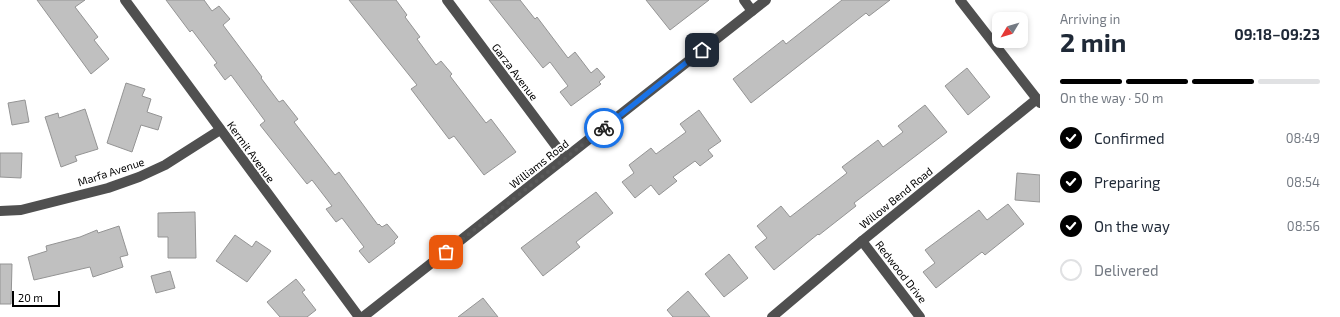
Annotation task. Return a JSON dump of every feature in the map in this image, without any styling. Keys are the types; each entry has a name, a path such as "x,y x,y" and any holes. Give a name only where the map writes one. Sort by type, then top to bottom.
{"street":[{"name":"Kermit Avenue","path":"125,0 359,317"},
{"name":"Garza Avenue","path":"447,0 565,158"},
{"path":"744,0 752,11"},
{"name":"Williams Road","path":"363,317 766,0"},
{"path":"960,0 1039,101"},
{"name":"Willow Bend Road","path":"772,317 862,241 1039,101"},
{"name":"Marfa Avenue","path":"0,211 21,210 108,188 139,178 165,165 220,130"},
{"name":"Redwood Drive","path":"862,241 920,317"}],"building":[{"path":"37,0 85,0 75,7 98,37 94,40 109,59 91,74"},
{"path":"166,0 204,0 212,11 219,6 230,19 223,25 262,77 261,78 279,102 283,100 298,119 294,122 335,175 339,172 378,225 379,224 382,227 387,224 398,237 394,241 395,243 369,263 359,251 364,247 342,218 336,222 326,209 332,206 312,180 307,184 260,125 265,121 231,75 225,80 214,65 217,63 192,30 190,32"},
{"path":"349,0 396,0 407,15 405,17 420,37 417,39 436,65 441,61 452,74 450,76 486,123 491,119 516,152 484,175 454,136 449,139 411,89 417,85"},
{"path":"489,0 520,0 535,19 537,17 568,58 575,52 591,73 597,68 605,77 599,82 601,84 571,106 560,92 568,86 550,62 543,68"},
{"path":"646,0 709,0 670,30"},
{"path":"842,0 890,0 869,16 866,13 751,103 733,79 783,40 786,44"},
{"path":"967,68 990,97 968,115 945,86"},
{"path":"126,83 145,89 142,96 151,99 147,112 162,117 158,130 141,125 132,152 107,143"},
{"path":"25,100 29,122 12,125 8,103"},
{"path":"925,105 947,132 854,203 856,206 819,235 818,234 774,270 755,247 767,238 757,226 781,206 790,217 847,173 842,167 878,140 883,147 903,132 898,126"},
{"path":"85,109 98,149 75,156 77,161 61,167 45,117 58,113 59,118"},
{"path":"699,110 721,141 708,150 713,156 700,166 695,161 673,177 677,181 659,195 651,185 635,198 622,182 634,173 629,165 651,148 656,154 686,132 680,124"},
{"path":"0,153 22,153 21,178 0,177"},
{"path":"1017,173 1040,175 1040,202 1015,200"},
{"path":"596,192 613,213 576,242 580,247 543,276 521,248"},
{"path":"1008,204 1024,224 985,255 982,252 936,288 923,272 935,263 925,250 979,210 987,220"},
{"path":"195,212 196,258 168,258 168,237 158,237 158,213"},
{"path":"119,226 128,255 120,257 123,267 93,277 90,267 34,280 28,257 47,251 46,246 80,237 97,230 98,233"},
{"path":"235,235 252,247 256,241 271,251 247,282 216,261"},
{"path":"729,254 748,278 724,297 705,274"},
{"path":"0,264 12,264 11,304 0,304"},
{"path":"170,271 175,288 156,293 151,276"},
{"path":"296,279 305,290 302,292 316,310 307,317 280,317 267,302"},
{"path":"688,291 710,317 673,317 667,310"},
{"path":"483,298 498,317 458,317"}],"way so far":[{"path":"446,252 604,128"}],"route":[{"path":"604,128 702,50"}]}
